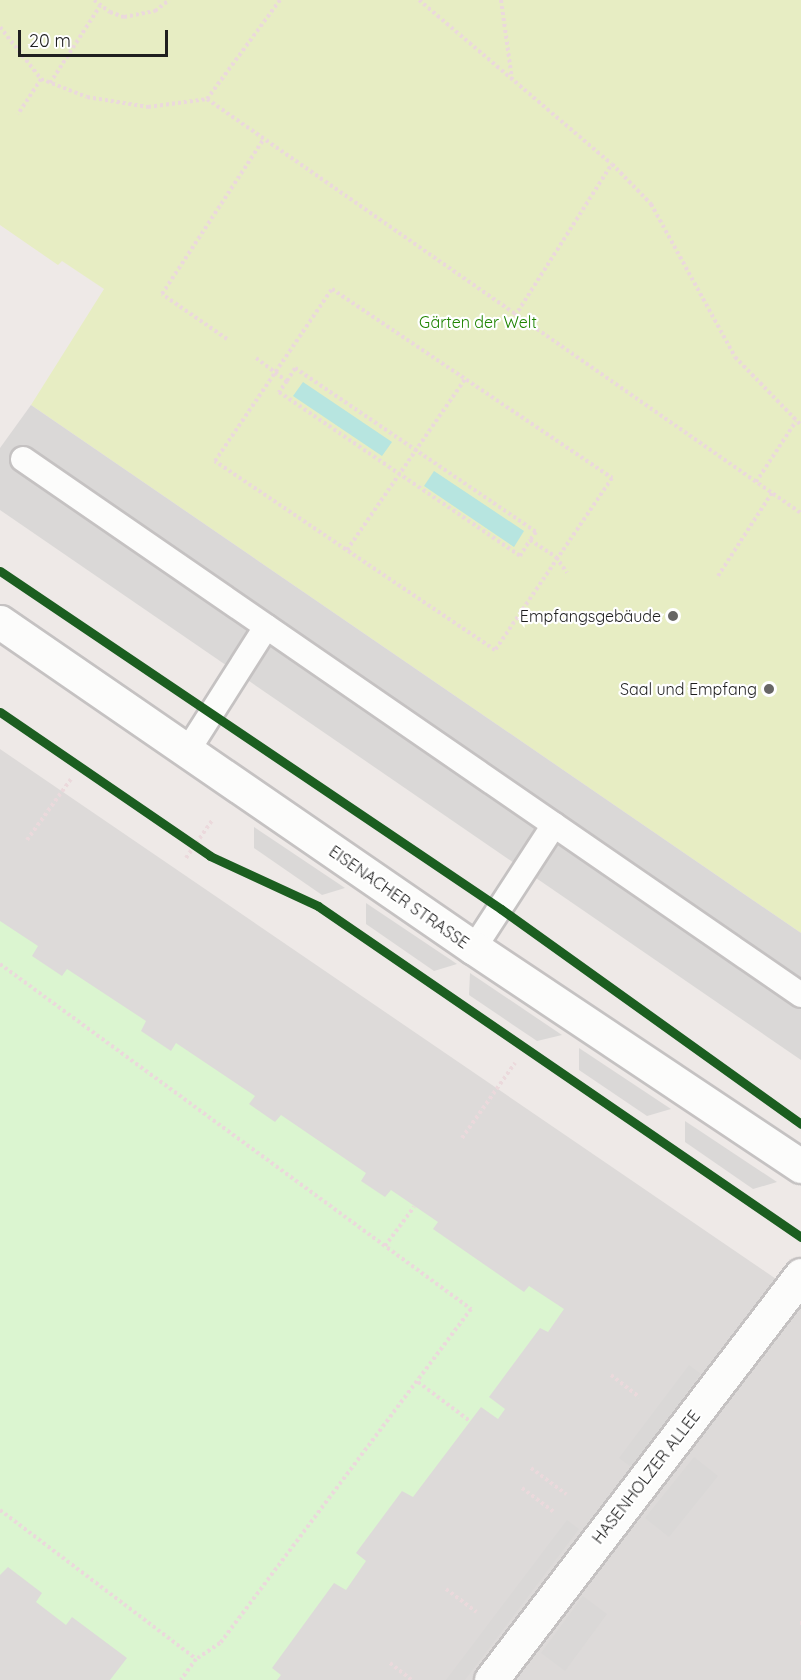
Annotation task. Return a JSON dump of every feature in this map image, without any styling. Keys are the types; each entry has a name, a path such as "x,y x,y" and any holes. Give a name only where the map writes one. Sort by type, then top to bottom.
{"street":[{"name":"EISENACHER STRASSE","path":"0,622 474,948 801,1166"},
{"name":"HASENHOLZER ALLEE","path":"491,1680 801,1275"}],"lane":[{"path":"23,459 801,995"},
{"path":"188,750 266,627"},
{"path":"474,948 554,825"}],"path":[{"path":"94,0 100,6 124,17 140,16 155,11 169,0"},
{"path":"207,99 280,0"},
{"path":"419,0 612,164 651,204 735,357 801,425"},
{"path":"501,0 512,79"},
{"path":"50,82 100,6"},
{"path":"0,27 41,79 87,97 148,107 207,99 515,316 801,513"},
{"path":"18,114 41,79"},
{"path":"227,339 162,294 263,140"},
{"path":"515,316 612,164"},
{"path":"332,288 465,379 612,478 555,557 495,650 215,461 332,288"},
{"path":"256,358 287,381"},
{"path":"296,368 536,532 520,556 279,392 287,381 296,368"},
{"path":"347,550 465,379"},
{"path":"756,482 796,421"},
{"path":"718,576 772,493"},
{"path":"530,540 555,557 567,573"},
{"path":"27,840 71,779"},
{"path":"186,858 199,848 216,816"},
{"path":"185,838 199,848"},
{"path":"0,964 471,1310 220,1643 196,1659 181,1680"},
{"path":"462,1138 515,1063"},
{"path":"385,1246 414,1207"},
{"path":"611,1375 639,1397"},
{"path":"418,1382 471,1422"},
{"path":"531,1468 566,1494"},
{"path":"522,1488 553,1511"},
{"path":"0,1510 196,1659"},
{"path":"446,1589 476,1612"},
{"path":"390,1663 412,1680"}],"shaded area":[{"path":"31,405 801,933 801,1060 0,510 0,448"},
{"path":"0,749 801,1296 801,1680 0,1680"},
{"path":"254,827 345,888 322,895 254,848"},
{"path":"366,903 457,964 434,971 366,924"},
{"path":"470,973 562,1035 537,1041 469,995"},
{"path":"579,1048 671,1109 647,1116 579,1070"},
{"path":"685,1121 777,1182 753,1189 685,1142"},
{"path":"689,1365 701,1374 631,1467 619,1458"},
{"path":"694,1457 718,1476 669,1537 645,1518"},
{"path":"567,1520 579,1529 465,1680 446,1680"},
{"path":"583,1596 607,1614 565,1671 541,1653"}],"green space":[{"name":"Gärten der Welt","path":"0,0 801,0 801,933 31,405 104,289 62,261 58,265 0,225"},
{"path":"0,921 38,946 32,956 62,976 67,969 146,1021 141,1031 171,1051 176,1043 255,1096 249,1104 275,1122 281,1115 366,1173 361,1181 385,1197 391,1190 438,1222 433,1229 524,1292 529,1286 564,1309 548,1332 540,1328 489,1397 505,1409 498,1419 481,1407 413,1497 402,1491 356,1553 366,1561 346,1590 334,1583 272,1668 281,1675 277,1680 110,1680 127,1658 72,1617 66,1625 36,1602 42,1593 8,1567 0,1575"}],"water":[{"path":"303,382 392,442 382,456 293,396"},
{"path":"434,471 524,531 514,547 424,486"}],"cycle path":[{"path":"0,571 501,909 801,1124"},
{"path":"0,712 210,856 318,906 801,1237"}],"place":[{"name":"Empfangsgebäude","path":"673,616"},
{"name":"Saal und Empfang","path":"769,689"}]}
